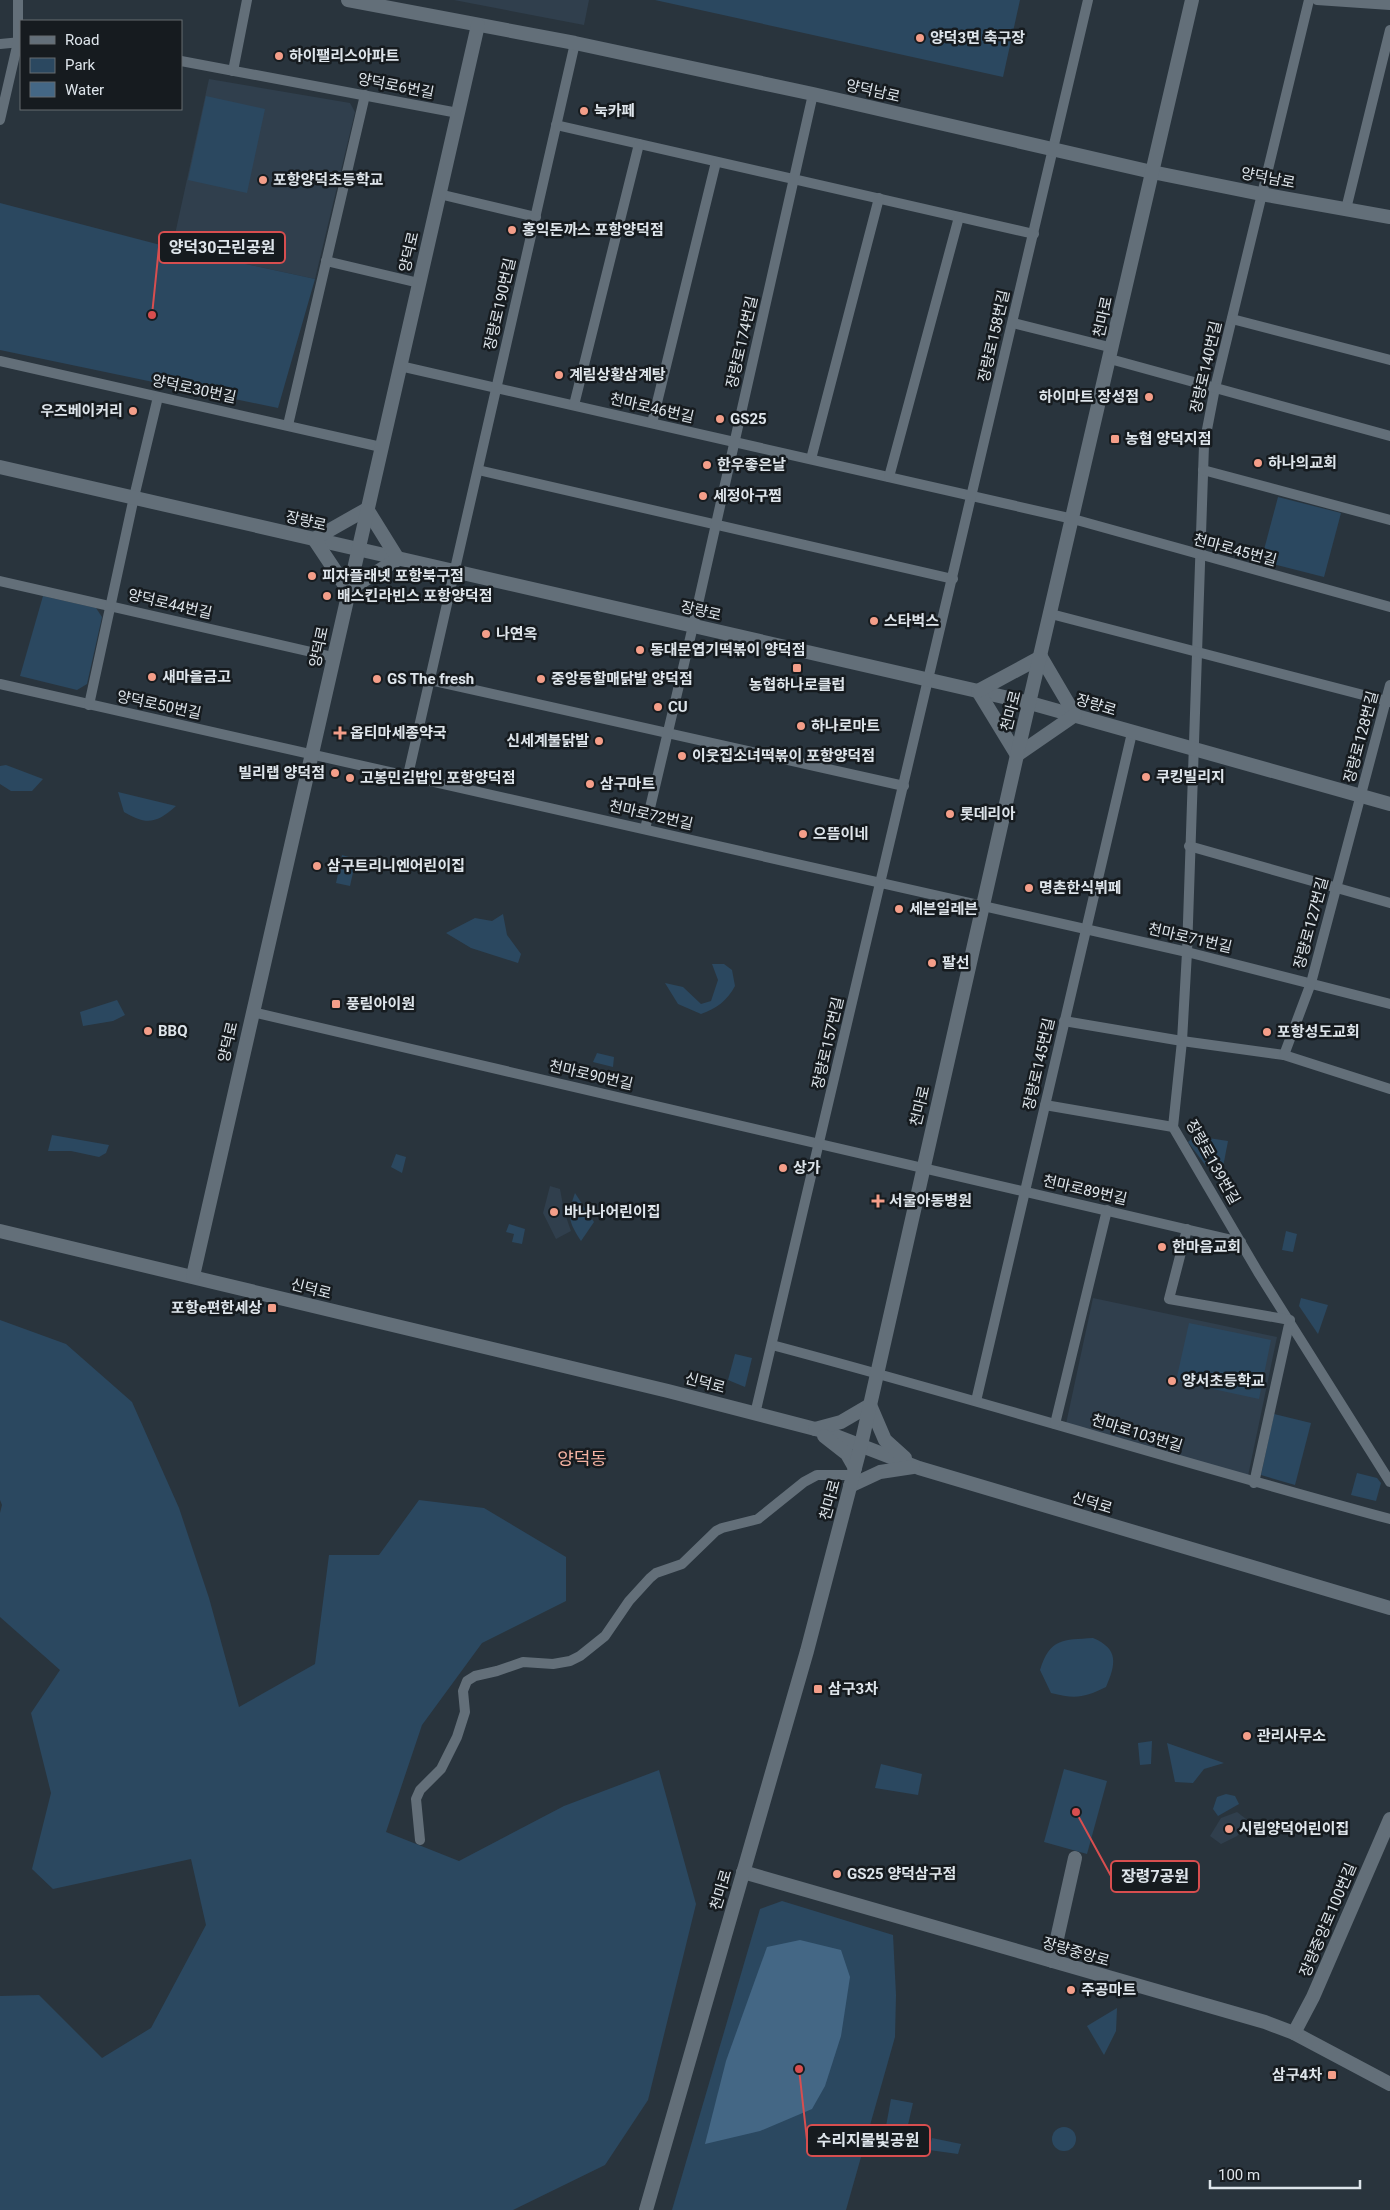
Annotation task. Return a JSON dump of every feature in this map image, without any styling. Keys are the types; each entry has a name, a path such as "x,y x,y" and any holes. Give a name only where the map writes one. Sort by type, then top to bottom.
{"street":[{"path":"0,120 19,42 18,0"},
{"path":"233,71 247,0"},
{"name":"양덕남로","path":"348,0 575,43 813,94 1152,172 1390,217"},
{"name":"장량로158번길","path":"930,679 1088,0"},
{"name":"천마로","path":"646,2210 807,1651 861,1445 1017,754 1112,353 1192,0"},
{"name":"장량로140번길","path":"1194,750 1204,445 1214,388 1309,0"},
{"path":"1317,0 1390,5"},
{"name":"양덕로","path":"193,1276 478,25"},
{"path":"1346,209 1390,30"},
{"path":"0,44 19,42"},
{"name":"장량로190번길","path":"408,775 575,43"},
{"name":"양덕로6번길","path":"182,61 458,113"},
{"name":"장량로174번길","path":"645,830 813,94"},
{"path":"288,425 365,95"},
{"path":"556,126 1034,234"},
{"path":"574,405 639,144"},
{"path":"652,423 716,162"},
{"path":"439,194 536,217"},
{"path":"811,459 879,198"},
{"path":"889,477 959,217"},
{"path":"326,261 419,283"},
{"path":"1232,319 1390,360"},
{"path":"1013,324 1112,353 1214,388 1390,436"},
{"name":"양덕로30번길","path":"0,361 381,447"},
{"name":"천마로46번길","path":"400,366 1073,519"},
{"path":"89,705 134,497 158,397"},
{"name":"장량로","path":"0,467 1030,703 1390,804"},
{"path":"478,470 953,579"},
{"path":"1203,470 1390,520"},
{"path":"367,509 398,559 348,590 314,539 367,509"},
{"name":"천마로45번길","path":"1073,519 1200,556 1390,607"},
{"name":"양덕로44번길","path":"0,581 333,657"},
{"path":"1051,614 1198,654 1388,701"},
{"path":"1041,657 1074,715 1017,754 978,691 1041,657"},
{"name":"장량로157번길","path":"755,1414 930,679"},
{"path":"430,680 904,786"},
{"name":"양덕로50번길","path":"0,684 313,753"},
{"name":"장량로128번길","path":"1361,796 1388,701 1390,685"},
{"name":"장량로145번길","path":"976,1401 1132,733"},
{"name":"장량로139번길","path":"1194,750 1189,846 1187,952 1182,1041 1173,1127 1241,1242 1390,1482"},
{"name":"천마로72번길","path":"313,753 983,906"},
{"name":"장량로127번길","path":"1284,1055 1311,983 1361,796"},
{"path":"1189,846 1390,903"},
{"name":"천마로71번길","path":"983,906 1187,952 1390,1004"},
{"name":"천마로90번길","path":"252,1012 923,1168"},
{"path":"1064,1021 1182,1041 1284,1055 1390,1089"},
{"path":"1045,1104 1173,1127"},
{"name":"천마로89번길","path":"923,1168 1241,1242"},
{"path":"1055,1424 1107,1210"},
{"path":"1187,1229 1169,1299 1290,1320 1254,1483"},
{"name":"신덕로","path":"0,1231 668,1390 815,1429 915,1466 1390,1608"},
{"name":"천마로103번길","path":"772,1346 877,1373 1254,1483 1390,1519"},
{"path":"815,1429 841,1422 870,1405 884,1440 915,1466"},
{"path":"815,1429 847,1454 853,1476"},
{"path":"420,1840 418,1794 424,1785 441,1769 457,1737 465,1712 463,1691 467,1681 475,1676 523,1662 553,1664 570,1661 580,1656 605,1636 629,1601 656,1573 682,1564 716,1531 758,1519 804,1482 817,1475 853,1476 915,1466"},
{"name":"장량중앙로100번길","path":"1294,2033 1313,1997 1390,1819"},
{"path":"1052,1962 1075,1858"},
{"name":"장량중앙로","path":"744,1872 1265,2022 1294,2033 1390,2084"}],"shaded area":[{"path":"454,0 589,0 584,25"},
{"name":"포항양덕초등학교","path":"209,79 350,103 355,112 315,279 172,248"},
{"name":"바나나어린이집","path":"550,1186 560,1189 564,1211 571,1231 556,1239 543,1213"},
{"name":"양서초등학교","path":"1093,1298 1277,1337 1248,1476 1066,1424"},
{"name":"시립양덕어린이집","path":"1237,1812 1250,1822 1237,1836 1221,1844 1210,1836 1221,1818"}],"green space":[{"name":"양덕3면 축구장","path":"655,0 1020,0 1003,77"},
{"path":"206,96 265,109 247,193 188,180"},
{"path":"0,203 172,248 315,279 278,408 0,350"},
{"path":"1278,497 1341,513 1324,577 1261,561"},
{"path":"43,596 96,608 102,617 87,684 77,690 20,676"},
{"path":"6,765 43,779 32,791 11,791 0,784 0,766"},
{"path":"118,792 176,806 157,819 145,821 124,812"},
{"path":"342,855 356,859 350,886 336,883"},
{"path":"503,914 507,935 521,954 518,963 471,948 446,933 475,918 492,921"},
{"path":"712,964 724,964 732,970 735,986 729,996 717,1006 701,1014 678,1004 665,983 683,987 701,1004 711,1001 718,980"},
{"path":"117,1000 125,1015 113,1021 83,1026 80,1012"},
{"path":"597,1053 614,1057 613,1067 593,1062"},
{"path":"52,1135 109,1145 106,1153 99,1157 71,1151 48,1151"},
{"path":"1195,1136 1228,1141 1223,1167 1206,1166 1188,1142"},
{"path":"396,1154 406,1157 402,1173 391,1167"},
{"path":"575,1193 594,1222 581,1241 573,1228 570,1218"},
{"path":"509,1224 525,1229 522,1244 512,1242 514,1234 506,1232"},
{"path":"1286,1231 1297,1234 1293,1252 1282,1250"},
{"path":"1301,1298 1328,1305 1318,1334 1299,1306"},
{"path":"0,1320 66,1344 132,1402 179,1508 209,1598 239,1707 315,1664 329,1555 379,1555 419,1500 484,1508 566,1557 566,1601 482,1643 422,1725 386,1832 459,1861 564,1806 659,1770 696,1904 648,2100 605,2165 513,2210 0,2210 0,1996 39,1995 102,2058 151,2028 206,1925 191,1859 53,1889 32,1869 51,1793 31,1713 60,1670 0,1617 0,1513 2,1505 0,1500"},
{"path":"1189,1323 1271,1340 1259,1399 1176,1381"},
{"path":"735,1354 752,1358 745,1387 728,1380"},
{"path":"1274,1414 1311,1423 1295,1485 1261,1475"},
{"path":"1357,1473 1377,1478 1381,1483 1376,1501 1351,1495"},
{"path":"1093,1638 1107,1647 1113,1658 1112,1671 1106,1687 1092,1693 1073,1697 1051,1693 1040,1670 1048,1652 1059,1643 1073,1639"},
{"path":"1152,1741 1151,1764 1140,1765 1138,1743"},
{"path":"1167,1743 1224,1763 1204,1769 1193,1783 1175,1782"},
{"path":"881,1764 922,1774 918,1795 875,1788"},
{"path":"1064,1769 1107,1781 1087,1854 1044,1842"},
{"path":"1226,1794 1235,1796 1239,1804 1218,1816 1213,1809 1217,1797"},
{"path":"782,1901 893,1935 896,1995 895,2037 846,2210 672,2210 760,1909"},
{"path":"1117,2008 1116,2031 1104,2055 1087,2026"},
{"path":"891,2099 913,2103 904,2142 884,2137"},
{"path":"1064,2127 1069,2128 1075,2134 1075,2144 1069,2150 1064,2151 1059,2150 1053,2144 1052,2139 1053,2134 1059,2128"},
{"path":"932,2138 961,2144 958,2154 929,2150"}],"water":[{"path":"800,1940 841,1950 850,1977 841,2036 825,2086 812,2109 760,2131 705,2144 726,2061 767,1947"}],"place":[{"name":"양덕3면 축구장","path":"920,38"},
{"name":"하이팰리스아파트","path":"279,56"},
{"name":"눅카페","path":"584,111"},
{"name":"포항양덕초등학교","path":"263,180"},
{"name":"홍익돈까스 포항양덕점","path":"512,230"},
{"name":"양덕30근린공원","path":"152,315"},
{"name":"계림상황삼계탕","path":"559,375"},
{"name":"하이마트 장성점","path":"1149,397"},
{"name":"우즈베이커리","path":"133,411"},
{"name":"GS25","path":"720,419"},
{"name":"농협 양덕지점","path":"1115,439"},
{"name":"하나의교회","path":"1258,463"},
{"name":"한우좋은날","path":"707,465"},
{"name":"세정아구찜","path":"703,496"},
{"name":"피자플래넷 포항북구점","path":"312,576"},
{"name":"배스킨라빈스 포항양덕점","path":"327,596"},
{"name":"스타벅스","path":"874,621"},
{"name":"나연옥","path":"486,634"},
{"name":"동대문엽기떡볶이 양덕점","path":"640,650"},
{"name":"농협하나로클럽","path":"797,668"},
{"name":"새마을금고","path":"152,677"},
{"name":"GS The fresh","path":"377,679"},
{"name":"중앙동할매닭발 양덕점","path":"541,679"},
{"name":"CU","path":"658,707"},
{"name":"하나로마트","path":"801,726"},
{"name":"옵티마세종약국","path":"340,733"},
{"name":"신세계불닭발","path":"599,741"},
{"name":"이웃집소녀떡볶이 포항양덕점","path":"682,756"},
{"name":"빌리랩 양덕점","path":"335,773"},
{"name":"쿠킹빌리지","path":"1146,777"},
{"name":"고봉민김밥인 포항양덕점","path":"350,778"},
{"name":"삼구마트","path":"590,784"},
{"name":"롯데리아","path":"950,814"},
{"name":"으뜸이네","path":"803,834"},
{"name":"삼구트리니엔어린이집","path":"317,866"},
{"name":"명촌한식뷔페","path":"1029,888"},
{"name":"세븐일레븐","path":"899,909"},
{"name":"팔선","path":"932,963"},
{"name":"풍림아이원","path":"336,1004"},
{"name":"BBQ","path":"148,1031"},
{"name":"포항성도교회","path":"1267,1032"},
{"name":"상가","path":"783,1168"},
{"name":"서울아동병원","path":"878,1201"},
{"name":"바나나어린이집","path":"554,1212"},
{"name":"한마음교회","path":"1162,1247"},
{"name":"포항e편한세상","path":"272,1308"},
{"name":"양서초등학교","path":"1172,1381"},
{"name":"삼구3차","path":"818,1689"},
{"name":"관리사무소","path":"1247,1736"},
{"name":"장령7공원","path":"1076,1812"},
{"name":"시립양덕어린이집","path":"1229,1829"},
{"name":"GS25 양덕삼구점","path":"837,1874"},
{"name":"주공마트","path":"1071,1990"},
{"name":"수리지물빛공원","path":"799,2069"},
{"name":"삼구4차","path":"1332,2075"}],"district":[{"name":"양덕동","path":"582,1458"}]}
